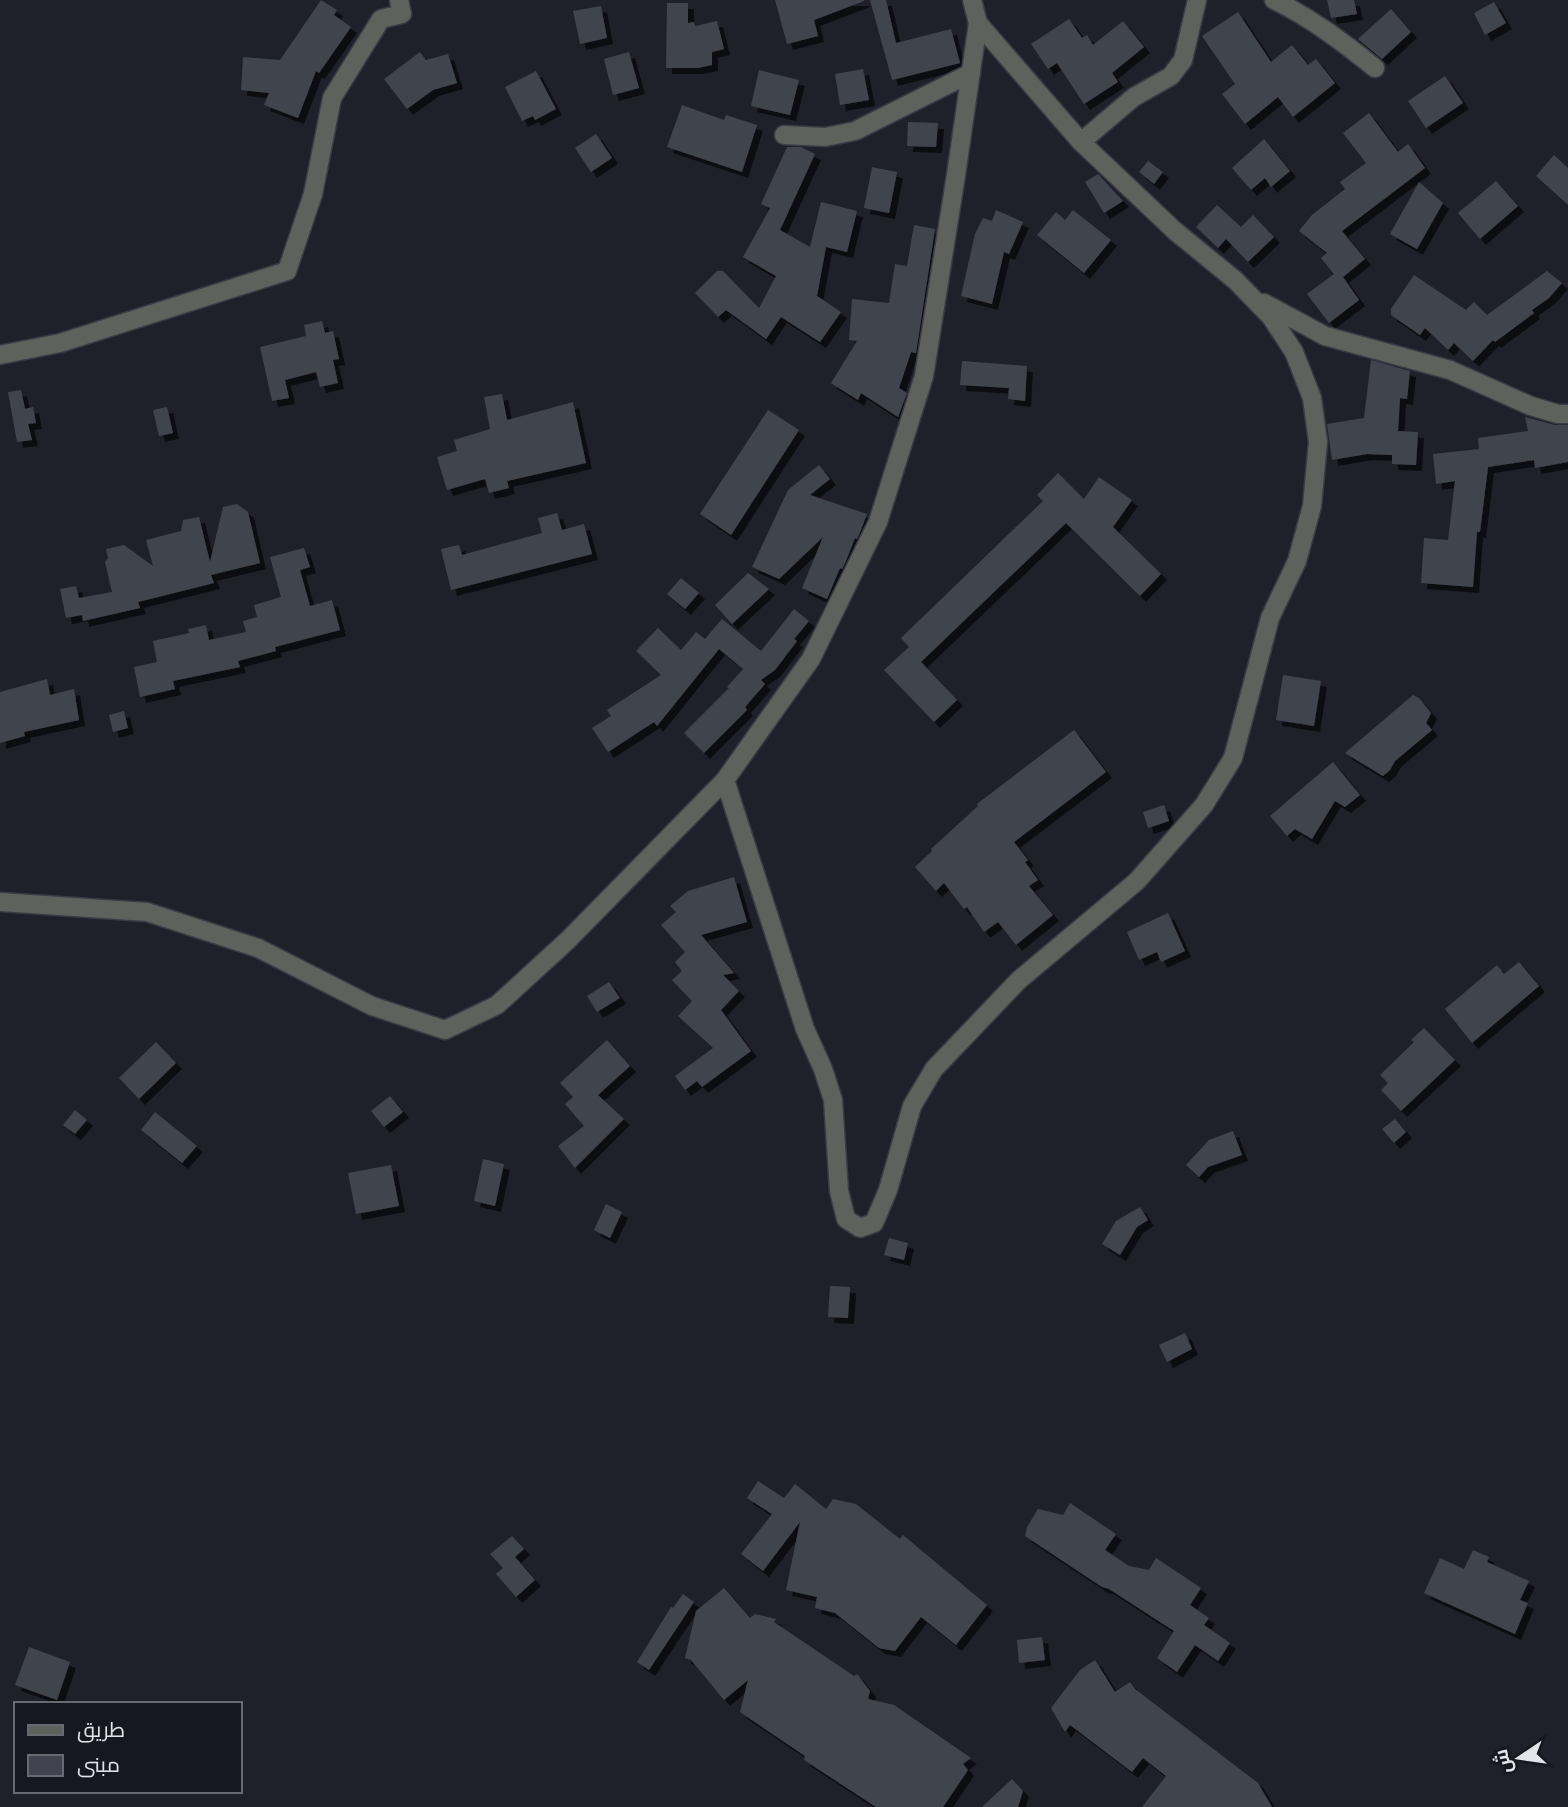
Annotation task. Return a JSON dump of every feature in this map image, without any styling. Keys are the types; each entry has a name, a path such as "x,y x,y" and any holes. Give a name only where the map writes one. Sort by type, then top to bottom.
{"street":[{"path":"0,355 60,343 287,271 313,194 332,98 380,19 402,14 399,0"},
{"path":"0,902 147,912 258,948 372,1006 445,1030 497,1005 568,940 725,780 811,659 878,523 924,376 978,23 972,0"},
{"path":"1081,142 1134,97 1171,76 1183,60 1198,0"},
{"path":"1274,0 1342,41 1375,68"},
{"path":"725,780 805,1029 833,1100 839,1191 846,1219 860,1228 874,1223 888,1190 912,1107 934,1069 1019,980 1136,881 1204,805 1233,758 1270,618 1297,561 1312,506 1318,442 1312,398 1294,352 1271,317 1081,142 978,23"},
{"path":"785,135 825,137 855,131 971,73"},
{"path":"1249,294 1325,336 1450,370 1531,405 1558,414 1568,414"}],"building":[{"path":"321,0 337,10 334,15 351,27 319,73 316,71 298,118 264,105 269,93 241,90 243,57 280,60"},
{"path":"775,0 864,1 814,20 818,36 787,44"},
{"path":"870,0 886,0 896,43 951,29 960,63 892,80"},
{"path":"1327,0 1354,0 1357,14 1331,18"},
{"path":"1494,2 1506,23 1485,35 1474,13"},
{"path":"667,3 688,3 688,23 694,22 695,26 717,21 724,49 712,52 712,65 666,68"},
{"path":"601,6 607,38 580,44 573,11"},
{"path":"1391,9 1411,32 1382,59 1358,39"},
{"path":"1238,12 1271,62 1292,45 1308,65 1316,59 1335,83 1293,117 1278,97 1245,124 1222,94 1235,84 1202,36"},
{"path":"1069,19 1082,38 1087,35 1093,45 1123,21 1144,47 1112,73 1118,82 1084,104 1057,63 1048,69 1031,44"},
{"path":"420,52 426,60 448,54 457,83 433,90 407,109 384,79"},
{"path":"629,52 639,88 613,95 604,59"},
{"path":"863,69 869,100 840,105 835,74"},
{"path":"759,70 799,80 790,115 751,106"},
{"path":"536,71 556,109 535,120 533,116 522,121 505,87"},
{"path":"1445,76 1463,103 1426,128 1408,101"},
{"path":"682,105 724,120 726,115 757,125 742,172 667,147"},
{"path":"1369,113 1398,152 1408,144 1425,168 1342,231 1365,259 1343,277 1359,300 1329,323 1307,294 1334,274 1321,258 1327,253 1299,231 1312,215 1345,189 1340,182 1366,163 1343,133"},
{"path":"908,122 938,123 936,147 907,146"},
{"path":"596,134 612,158 591,172 575,148"},
{"path":"1264,139 1290,171 1271,187 1265,178 1251,190 1232,168"},
{"path":"787,147 801,147 815,154 780,230 810,247 821,202 857,211 847,252 826,247 817,296 841,312 820,342 781,317 766,339 726,310 718,317 695,293 717,271 723,271 759,308 776,276 743,257 770,208 761,204"},
{"path":"1554,155 1568,168 1568,205 1536,176"},
{"path":"1148,161 1163,172 1154,184 1139,172"},
{"path":"872,167 897,172 889,213 864,208"},
{"path":"1098,174 1123,201 1104,213 1085,182"},
{"path":"1496,181 1518,206 1480,239 1458,213"},
{"path":"1419,182 1443,203 1417,249 1390,234"},
{"path":"1217,205 1241,227 1253,215 1274,237 1248,262 1226,239 1218,248 1196,227"},
{"path":"996,210 1023,222 1009,254 1004,252 992,304 961,296 975,234 983,218 992,221"},
{"path":"1073,210 1111,240 1084,273 1037,235 1056,212 1065,220"},
{"path":"914,225 935,229 916,353 911,352 899,388 907,393 898,417 861,393 858,400 831,383 857,341 849,340 852,299 889,303 895,264 907,266"},
{"path":"1547,271 1562,283 1549,298 1532,310 1534,313 1495,342 1493,340 1473,361 1454,343 1448,350 1425,328 1420,335 1391,315 1391,309 1414,275 1466,310 1474,302 1487,315"},
{"path":"322,321 325,333 333,331 339,359 333,360 338,383 320,387 316,372 285,380 289,398 272,401 260,347 306,336 304,325"},
{"path":"1371,360 1410,371 1407,399 1400,398 1398,431 1418,432 1416,465 1392,464 1392,455 1367,454 1332,460 1327,424 1364,418"},
{"path":"962,361 1027,366 1025,401 1008,399 1009,388 960,385"},
{"path":"21,390 25,409 33,407 36,423 28,424 32,440 17,442 8,392"},
{"path":"502,394 507,420 573,402 586,463 507,481 509,488 489,493 485,479 447,490 437,457 457,451 454,440 490,429 484,397"},
{"path":"167,407 173,433 159,436 153,410"},
{"path":"768,410 799,430 731,535 700,514"},
{"path":"1525,417 1555,425 1568,425 1568,462 1535,468 1534,460 1488,467 1480,532 1477,532 1473,587 1421,583 1424,538 1448,540 1455,481 1436,484 1433,454 1479,449 1478,438 1528,431"},
{"path":"819,465 830,479 810,495 867,514 827,599 802,588 823,537 779,579 752,567 788,490"},
{"path":"1058,473 1084,499 1099,477 1132,500 1113,527 1161,574 1140,596 1066,523 921,662 957,700 934,722 884,670 909,647 901,638 1043,501 1037,495"},
{"path":"237,504 248,512 260,563 211,575 214,583 138,602 140,608 83,621 82,615 66,618 60,589 76,586 79,598 112,592 105,562 108,558 106,549 124,545 153,566 146,540 181,531 183,520 199,517 210,562 223,507"},
{"path":"557,513 562,530 584,524 592,554 451,590 441,549 459,545 462,555 542,533 538,518"},
{"path":"304,548 310,567 300,570 310,606 332,600 340,630 275,647 276,651 238,661 240,667 173,681 175,689 140,697 134,667 157,662 153,641 189,633 188,629 206,625 209,640 246,632 243,621 257,617 254,605 281,597 270,557"},
{"path":"748,573 769,589 732,624 715,605"},
{"path":"681,578 699,593 685,609 667,594"},
{"path":"794,609 809,621 794,639 797,641 775,670 761,680 765,684 745,707 747,710 704,753 684,733 729,688 727,687 743,669 719,649 657,726 654,722 608,752 592,728 611,716 607,710 661,675 636,651 658,628 681,650 696,632 705,639 722,619 761,651"},
{"path":"1283,675 1321,681 1314,726 1276,720"},
{"path":"47,679 50,695 74,689 79,720 24,732 25,736 0,743 0,692"},
{"path":"1413,695 1419,698 1431,713 1426,723 1432,730 1395,761 1383,776 1345,753"},
{"path":"124,711 128,728 113,732 109,715"},
{"path":"1074,730 1106,772 1014,842 1028,860 1025,862 1038,880 1029,886 1053,915 1016,945 998,922 984,932 967,907 964,909 944,883 936,891 915,867 978,806 977,804"},
{"path":"1333,762 1360,795 1345,807 1335,801 1312,839 1295,829 1287,836 1270,816"},
{"path":"1164,805 1169,821 1148,828 1143,812"},
{"path":"734,877 747,922 701,935 734,973 723,975 739,991 721,1010 751,1051 702,1087 697,1081 685,1090 675,1076 713,1048 678,1016 692,1001 672,980 682,971 675,962 685,952 661,925 676,912 670,906 688,891"},
{"path":"1168,913 1185,951 1161,962 1157,952 1139,960 1127,932"},
{"path":"1519,962 1539,986 1472,1043 1445,1009 1497,965 1504,974"},
{"path":"609,982 620,998 597,1012 587,996"},
{"path":"1424,1028 1455,1060 1401,1111 1381,1090 1388,1083 1380,1075 1414,1042 1411,1040"},
{"path":"607,1040 630,1066 598,1095 624,1119 575,1168 558,1146 584,1126 565,1104 573,1097 560,1083"},
{"path":"156,1042 176,1063 139,1099 119,1078"},
{"path":"390,1096 403,1112 384,1127 371,1111"},
{"path":"75,1110 87,1120 75,1134 63,1125"},
{"path":"155,1112 197,1146 182,1163 141,1130"},
{"path":"1395,1119 1406,1132 1394,1143 1382,1129"},
{"path":"1233,1131 1242,1155 1208,1167 1199,1177 1186,1165 1209,1140"},
{"path":"483,1159 504,1164 495,1206 474,1201"},
{"path":"391,1165 399,1206 356,1214 348,1173"},
{"path":"606,1204 622,1212 610,1238 594,1230"},
{"path":"1140,1207 1148,1220 1137,1227 1120,1255 1102,1244 1116,1221"},
{"path":"889,1238 908,1243 904,1260 884,1255"},
{"path":"830,1286 850,1287 848,1318 828,1317"},
{"path":"1185,1333 1192,1349 1167,1362 1159,1345"},
{"path":"758,1481 784,1498 795,1484 826,1509 833,1499 856,1504 900,1539 903,1535 987,1605 956,1645 921,1617 895,1651 879,1648 835,1613 815,1608 817,1597 786,1590 800,1522 763,1571 741,1554 772,1514 747,1498"},
{"path":"1070,1503 1116,1534 1105,1550 1129,1566 1149,1570 1156,1558 1201,1588 1190,1605 1209,1618 1204,1625 1230,1643 1218,1661 1195,1645 1177,1672 1157,1658 1174,1631 1025,1536 1027,1527 1038,1509 1063,1515"},
{"path":"512,1536 524,1549 515,1557 535,1580 516,1597 496,1574 503,1568 490,1554"},
{"path":"1473,1550 1489,1557 1487,1562 1529,1581 1520,1600 1528,1603 1515,1634 1424,1593 1440,1558 1464,1569"},
{"path":"724,1588 750,1618 755,1614 776,1619 774,1622 854,1676 857,1674 870,1691 868,1699 894,1705 971,1758 963,1764 968,1770 943,1807 876,1807 804,1760 805,1756 740,1712 748,1680 724,1700 691,1660 685,1658 696,1611"},
{"path":"683,1594 694,1602 649,1670 637,1662 671,1607 673,1608"},
{"path":"1042,1637 1045,1660 1019,1663 1017,1640"},
{"path":"29,1647 70,1662 57,1700 15,1685"},
{"path":"1095,1660 1115,1692 1130,1682 1135,1689 1258,1783 1272,1807 1142,1807 1166,1776 1143,1758 1132,1772 1070,1725 1065,1732 1051,1708 1080,1670"},
{"path":"1012,1779 1023,1791 1018,1807 982,1807"}]}
